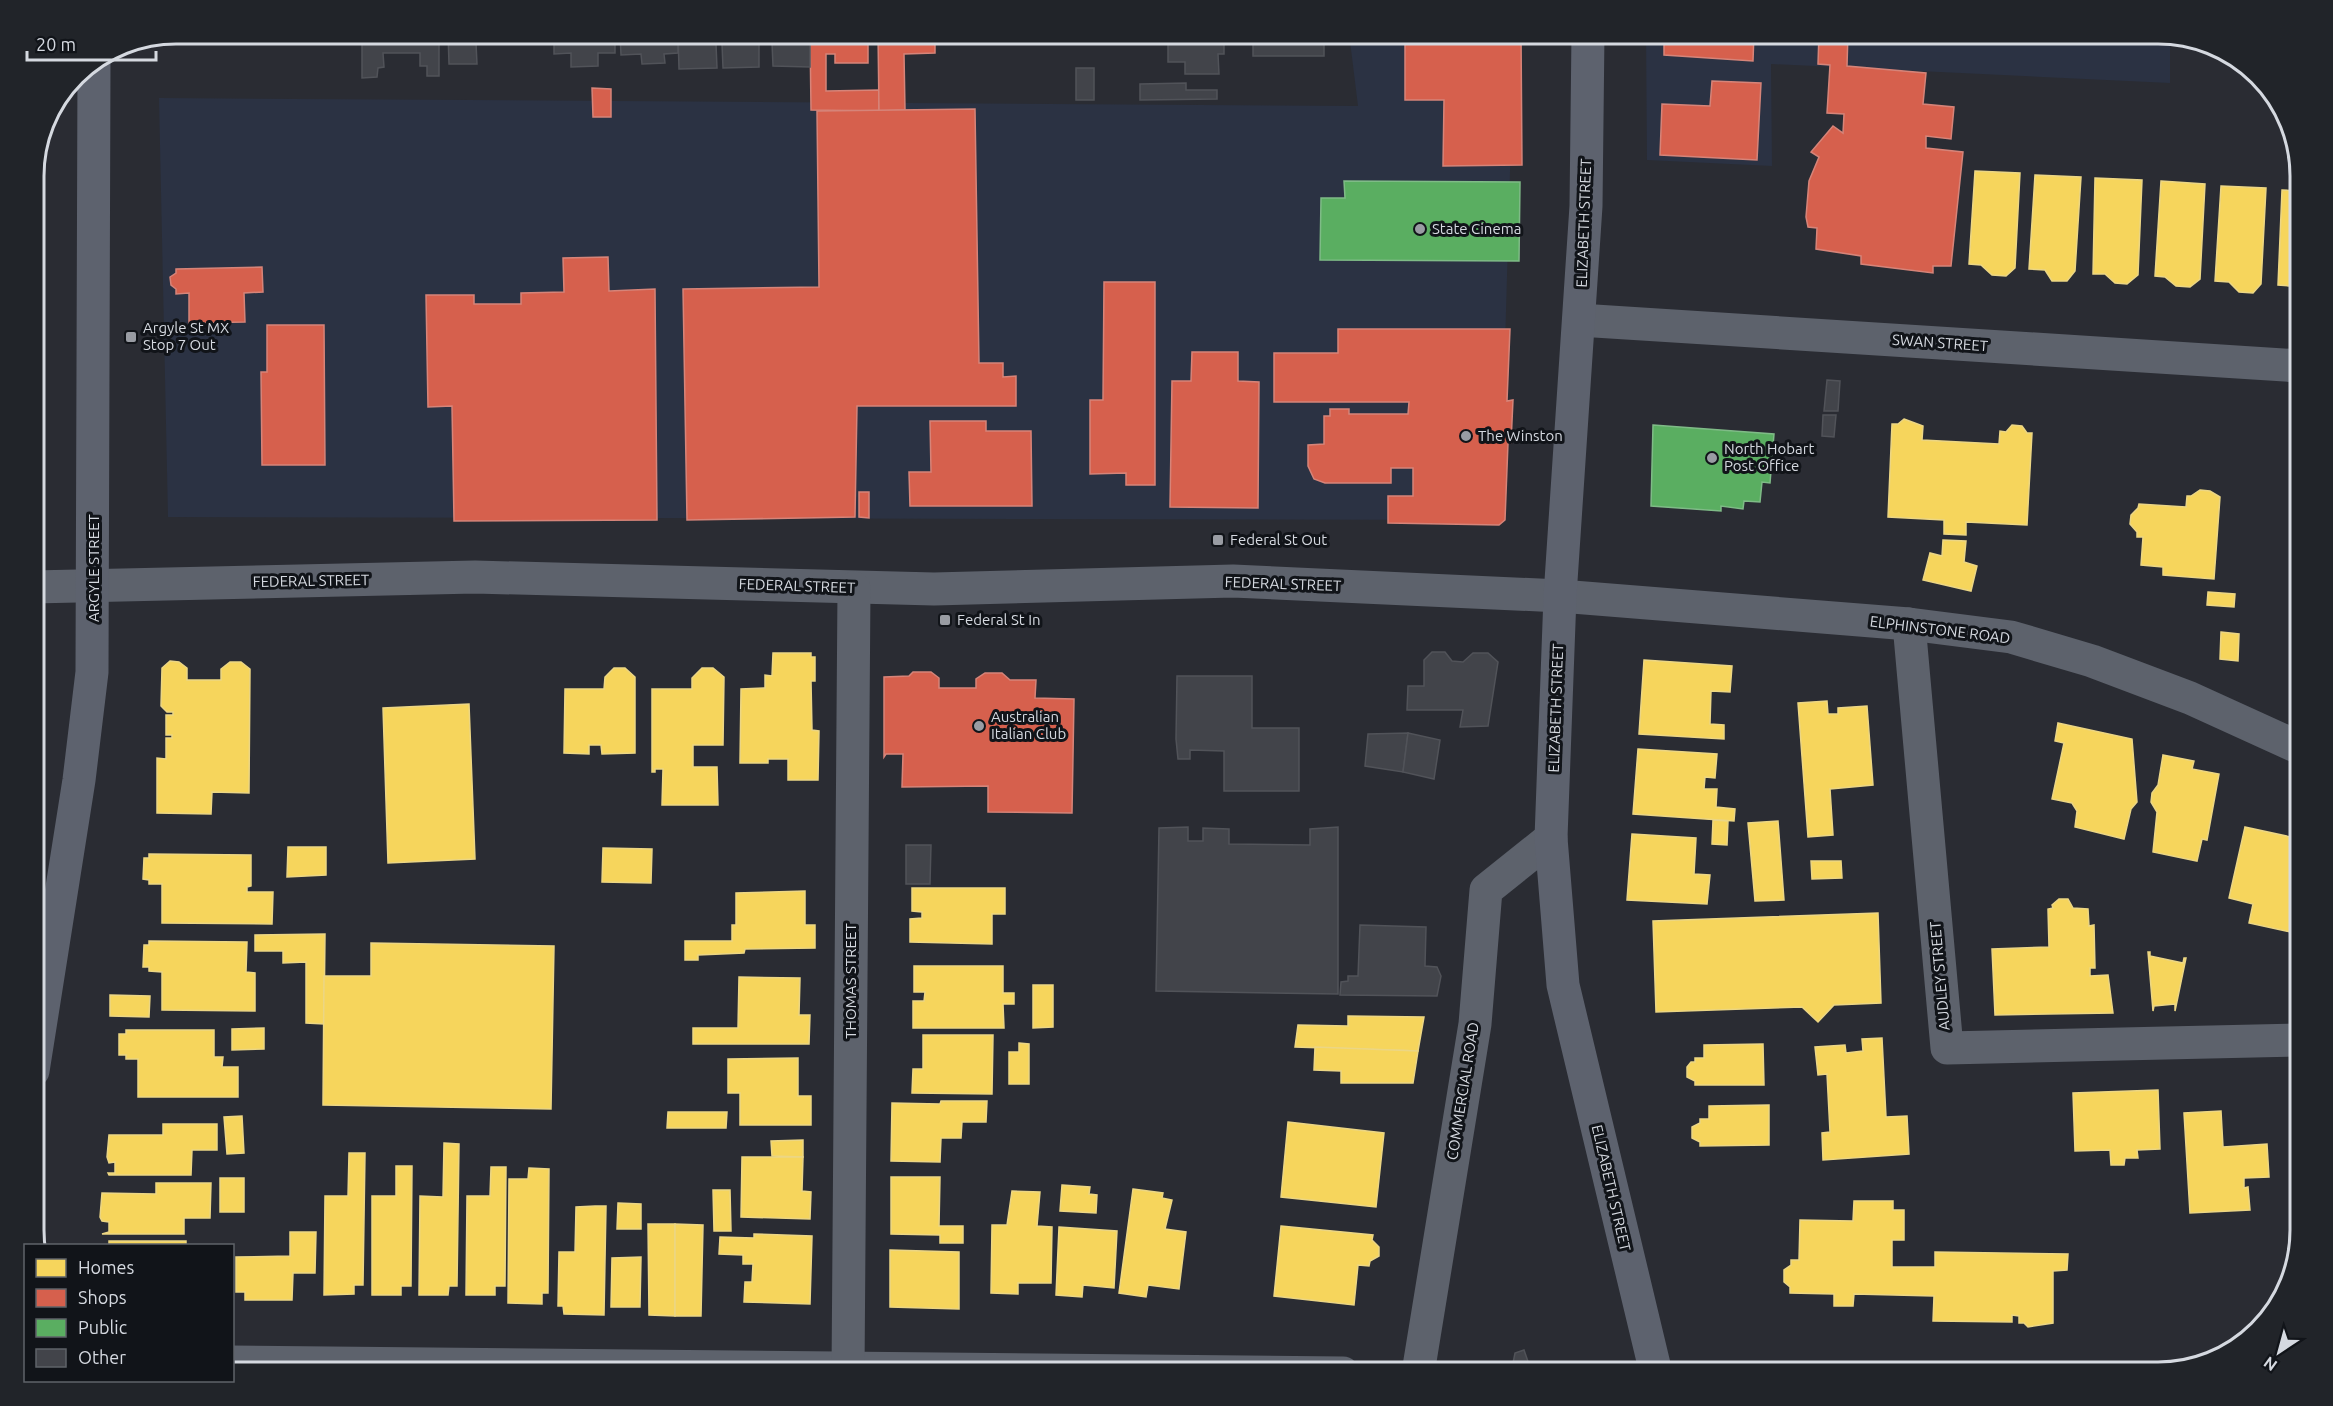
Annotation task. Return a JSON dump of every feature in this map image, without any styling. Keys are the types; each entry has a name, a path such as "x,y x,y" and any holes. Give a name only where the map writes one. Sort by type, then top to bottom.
{"main road":[{"name":"ELIZABETH STREET","path":"1588,44 1586,206 1560,596 1551,838 1563,985 1654,1363"},
{"name":"ARGYLE STREET","path":"44,1001 79,780 92,672 94,72"}],"street":[{"name":"SWAN STREET","path":"1580,320 2289,365"},
{"name":"FEDERAL STREET","path":"44,587 475,577 854,588 1233,581 1560,596"},
{"name":"THOMAS STREET","path":"848,1363 854,588"},
{"name":"ELPHINSTONE ROAD","path":"1560,596 1643,605 1909,624 2011,638 2092,661 2190,698 2290,743"},
{"name":"AUDLEY STREET","path":"1909,624 1947,1048 2290,1040"},
{"name":"COMMERCIAL ROAD","path":"1420,1363 1475,1024 1486,890 1551,838"},
{"path":"234,1362 309,1363"}],"shaded area":[{"path":"1350,44 1514,44 1500,520 168,517 159,98 1358,106"},
{"path":"1646,44 2170,45 2170,83 1771,64 1772,166 1647,160"}],"building: Homes":[{"path":"1975,171 2020,173 2015,268 2006,276 1992,275 1981,265 1969,264"},
{"path":"2035,175 2081,177 2075,271 2067,281 2052,281 2045,270 2029,269"},
{"path":"2095,178 2142,180 2138,275 2127,284 2115,283 2105,274 2093,274"},
{"path":"2161,181 2205,184 2200,279 2190,287 2176,286 2165,277 2155,276"},
{"path":"2221,186 2266,188 2261,284 2253,293 2239,292 2229,282 2215,281"},
{"path":"2282,190 2289,190 2289,286 2278,285"},
{"path":"1904,419 1923,426 1922,440 1999,444 2000,431 2006,432 2012,425 2022,426 2027,433 2032,433 2027,525 1966,522 1966,535 1944,534 1944,520 1888,517 1892,424 1898,424"},
{"path":"2200,490 2210,491 2220,497 2214,579 2163,575 2163,567 2141,565 2143,537 2137,537 2137,532 2130,524 2131,515 2139,504 2186,507 2187,496"},
{"path":"1943,540 1966,541 1964,562 1977,566 1971,591 1923,580 1930,553 1942,556"},
{"path":"2208,592 2235,594 2234,607 2207,605"},
{"path":"2221,632 2239,634 2238,661 2220,659"},
{"path":"773,653 811,653 811,657 815,657 815,681 811,681 812,730 819,731 818,780 788,780 788,759 768,759 768,763 740,763 741,689 765,688 765,675 772,676"},
{"path":"1644,660 1732,666 1730,692 1711,691 1710,724 1724,725 1724,739 1639,734"},
{"path":"170,661 179,662 187,668 187,680 221,680 221,669 230,662 241,662 250,669 249,793 212,792 211,814 157,813 157,758 166,759 166,738 172,738 172,735 166,735 166,715 173,715 173,712 167,712 161,706 162,668"},
{"path":"614,668 625,668 635,677 635,753 602,754 601,745 589,745 589,754 564,753 565,689 604,689 605,677"},
{"path":"702,668 713,668 724,677 723,745 693,745 693,767 717,767 718,805 662,805 663,769 655,769 655,772 652,772 652,689 692,689 692,678"},
{"path":"1827,701 1828,714 1838,714 1838,708 1867,706 1873,785 1830,789 1833,835 1808,837 1798,703"},
{"path":"469,704 475,859 388,863 383,708"},
{"path":"2058,723 2132,739 2137,802 2131,809 2124,839 2075,827 2077,811 2072,803 2052,799 2064,743 2055,741"},
{"path":"1638,749 1717,754 1715,778 1705,777 1704,789 1717,789 1716,807 1735,809 1734,821 1633,814"},
{"path":"2163,755 2194,761 2192,769 2219,774 2207,840 2202,839 2197,861 2153,852 2157,812 2151,802 2152,793 2158,785"},
{"path":"1713,820 1728,821 1727,845 1712,844"},
{"path":"1778,821 1784,900 1755,901 1748,823"},
{"path":"2245,827 2290,837 2290,932 2249,923 2253,904 2229,898"},
{"path":"1632,834 1696,838 1694,874 1710,875 1707,904 1627,900"},
{"path":"288,847 326,847 326,875 287,877"},
{"path":"603,848 652,849 651,883 602,882"},
{"path":"149,854 251,855 251,886 247,887 247,892 273,892 272,924 162,923 162,884 149,884 149,880 143,879 144,858 149,858"},
{"path":"1811,861 1841,861 1842,878 1812,879"},
{"path":"912,888 1005,888 1005,914 992,914 992,944 910,942 910,919 922,918 922,912 912,911"},
{"path":"805,891 805,925 815,925 815,948 745,949 744,953 698,955 698,960 685,960 685,941 732,941 732,925 736,925 736,893"},
{"path":"2059,899 2068,899 2073,908 2088,909 2089,926 2094,925 2095,968 2090,968 2090,976 2108,975 2113,1013 1995,1015 1992,949 2049,947 2048,909 2053,908 2052,905"},
{"path":"1878,913 1881,1003 1834,1005 1818,1022 1802,1007 1656,1012 1653,921"},
{"path":"325,934 324,1024 306,1023 306,962 283,963 283,951 255,951 255,935"},
{"path":"149,941 247,942 246,972 255,973 255,1011 162,1010 162,972 149,971 149,967 143,967 144,945 149,945"},
{"path":"371,943 554,946 551,1109 323,1105 324,976 371,976"},
{"path":"2148,952 2150,956 2183,963 2186,958 2175,1011 2175,1004 2154,1006 2153,1011"},
{"path":"914,966 1003,966 1003,993 1014,993 1014,1004 1003,1004 1004,1028 913,1028 913,1001 924,1001 925,992 914,992"},
{"path":"739,977 800,978 799,1015 810,1015 809,1044 693,1044 693,1028 738,1028"},
{"path":"1033,985 1053,985 1053,1027 1033,1028"},
{"path":"110,995 150,996 149,1017 110,1016"},
{"path":"1348,1016 1424,1017 1418,1051 1295,1047 1298,1025 1348,1026"},
{"path":"264,1028 264,1049 232,1050 232,1029"},
{"path":"126,1030 214,1030 214,1057 223,1057 222,1067 238,1067 238,1097 138,1097 138,1059 126,1059 126,1055 119,1055 119,1034 126,1034"},
{"path":"923,1035 993,1035 992,1094 912,1093 913,1069 923,1069"},
{"path":"1882,1038 1886,1117 1907,1116 1909,1154 1823,1160 1822,1133 1830,1132 1827,1074 1818,1075 1815,1047 1845,1045 1846,1053 1863,1051 1862,1039"},
{"path":"1019,1043 1029,1044 1029,1084 1009,1084 1009,1052 1019,1052"},
{"path":"1763,1044 1764,1085 1695,1085 1695,1081 1687,1077 1687,1067 1691,1062 1695,1062 1695,1058 1704,1058 1704,1045"},
{"path":"1315,1047 1418,1051 1413,1083 1341,1083 1341,1071 1314,1070"},
{"path":"798,1058 798,1096 811,1096 811,1125 740,1125 740,1093 728,1093 728,1059"},
{"path":"2158,1090 2160,1149 2137,1150 2138,1158 2125,1158 2124,1165 2111,1165 2110,1150 2075,1151 2073,1093"},
{"path":"941,1101 987,1101 986,1122 962,1122 961,1138 941,1138 940,1162 891,1161 892,1103 940,1104"},
{"path":"1769,1105 1769,1145 1700,1146 1700,1142 1692,1138 1692,1127 1700,1123 1700,1119 1709,1119 1709,1106"},
{"path":"2221,1111 2223,1147 2267,1144 2269,1177 2244,1178 2244,1188 2248,1187 2250,1210 2190,1213 2184,1113"},
{"path":"668,1112 727,1112 726,1128 667,1128"},
{"path":"242,1116 244,1153 227,1154 224,1117"},
{"path":"1288,1122 1384,1133 1376,1207 1281,1197"},
{"path":"163,1124 217,1124 217,1150 192,1150 191,1175 109,1175 108,1173 115,1173 115,1162 109,1163 107,1157 109,1135 163,1135"},
{"path":"803,1140 803,1157 772,1156 771,1141"},
{"path":"444,1143 459,1144 457,1286 449,1286 448,1295 419,1295 420,1196 443,1197"},
{"path":"349,1153 365,1153 363,1285 354,1285 354,1294 324,1295 325,1196 348,1196"},
{"path":"742,1157 803,1157 802,1191 811,1192 810,1219 741,1217"},
{"path":"396,1166 412,1166 411,1286 401,1286 401,1295 372,1295 372,1196 396,1196"},
{"path":"491,1167 506,1167 505,1286 495,1286 495,1295 466,1295 467,1196 490,1196"},
{"path":"529,1168 549,1169 548,1293 542,1293 542,1304 508,1303 509,1179 528,1179"},
{"path":"891,1177 940,1177 939,1226 963,1226 963,1243 940,1243 940,1235 891,1234"},
{"path":"220,1178 244,1178 244,1212 220,1212"},
{"path":"156,1183 211,1183 210,1218 184,1218 184,1234 102,1234 109,1232 109,1222 102,1221 100,1217 102,1193 156,1194"},
{"path":"1062,1185 1090,1187 1089,1194 1097,1195 1096,1213 1060,1211"},
{"path":"1133,1189 1163,1193 1162,1198 1172,1200 1165,1229 1186,1232 1179,1289 1148,1285 1146,1297 1119,1293"},
{"path":"713,1190 730,1190 731,1231 714,1231"},
{"path":"1012,1191 1040,1192 1037,1226 1052,1227 1051,1283 1018,1283 1018,1294 991,1293 992,1225 1007,1225"},
{"path":"1854,1201 1893,1201 1893,1210 1904,1210 1904,1240 1892,1240 1892,1267 1935,1267 1935,1252 2068,1254 2067,1270 2053,1271 2053,1323 2028,1327 2024,1323 2019,1323 2019,1316 2012,1315 2012,1322 1933,1321 1934,1296 1854,1294 1853,1306 1834,1306 1834,1294 1790,1293 1790,1287 1784,1282 1784,1270 1791,1265 1791,1260 1799,1260 1800,1220 1853,1221"},
{"path":"618,1203 641,1204 641,1229 617,1229"},
{"path":"606,1206 604,1315 564,1314 563,1306 558,1306 559,1252 575,1252 576,1207"},
{"path":"648,1224 675,1224 675,1316 649,1315"},
{"path":"675,1224 703,1225 701,1316 675,1316"},
{"path":"1281,1226 1373,1235 1372,1240 1379,1247 1379,1256 1370,1261 1369,1266 1358,1265 1354,1305 1274,1296"},
{"path":"1059,1227 1117,1231 1114,1288 1083,1285 1082,1297 1056,1295"},
{"path":"290,1232 316,1232 315,1273 293,1273 292,1300 245,1300 245,1292 236,1292 236,1257 290,1256"},
{"path":"754,1234 812,1236 810,1304 744,1302 745,1282 752,1282 753,1264 743,1264 743,1255 719,1254 720,1237 754,1238"},
{"path":"109,1241 186,1241 186,1244 109,1244"},
{"path":"890,1250 959,1252 959,1309 890,1307"},
{"path":"641,1257 640,1307 611,1307 612,1258"}],"building: Shops":[{"path":"810,44 868,44 868,63 835,63 835,54 826,54 826,91 879,90 879,111 811,110"},
{"path":"878,44 935,44 935,53 904,54 905,110 879,111"},
{"path":"1405,44 1521,44 1522,165 1443,166 1444,100 1405,100"},
{"path":"1664,44 1754,44 1753,61 1664,55"},
{"path":"1819,44 1848,44 1847,66 1926,73 1923,104 1954,107 1951,139 1926,136 1926,148 1963,152 1951,266 1933,266 1933,273 1861,264 1861,256 1816,249 1817,228 1808,227 1806,217 1809,181 1819,157 1811,152 1833,126 1843,133 1844,114 1827,113 1830,65 1818,64"},
{"path":"1712,81 1761,83 1757,160 1660,155 1662,104 1710,106"},
{"path":"592,88 611,89 611,117 593,117"},
{"path":"975,109 979,363 1003,363 1003,377 1016,376 1016,406 857,406 855,517 687,520 683,289 819,287 817,111"},
{"path":"608,257 609,291 655,289 657,520 454,521 452,406 428,407 426,295 474,295 474,304 521,304 521,293 564,292 563,258"},
{"path":"262,267 263,292 244,293 245,322 189,323 189,293 176,294 176,289 171,285 170,277 176,273 176,269"},
{"path":"1104,282 1155,282 1155,485 1126,485 1126,473 1090,474 1090,400 1103,400"},
{"path":"267,325 324,325 325,465 262,465 261,372 267,372"},
{"path":"1338,329 1510,329 1507,401 1513,400 1511,443 1508,443 1505,520 1499,525 1388,523 1388,496 1413,496 1413,468 1391,468 1391,483 1325,483 1314,479 1308,466 1308,445 1324,444 1324,416 1330,416 1330,409 1349,409 1349,414 1408,414 1409,402 1274,402 1274,353 1338,353"},
{"path":"1192,352 1238,352 1238,381 1259,382 1258,508 1170,507 1172,381 1191,381"},
{"path":"930,421 986,421 986,431 1031,431 1032,506 910,506 909,472 931,472"},
{"path":"859,492 869,492 869,518 859,517"},
{"name":"Australian Italian Club","path":"913,672 931,672 939,678 939,688 976,688 976,679 985,673 1002,673 1010,680 1036,680 1035,698 1074,699 1072,813 988,812 988,786 902,787 903,754 886,754 884,757 884,677 909,676"}],"building: Public":[{"name":"State Cinema","path":"1344,181 1520,182 1519,261 1320,260 1321,198 1345,198"},
{"name":"North Hobart Post Office","path":"1653,425 1774,434 1770,483 1762,482 1760,502 1744,501 1743,509 1721,506 1721,511 1651,506"}],"building: Other":[{"path":"362,44 439,44 439,76 427,76 427,66 420,66 420,53 383,53 384,67 378,68 377,77 362,78"},
{"path":"448,44 476,44 477,64 449,64"},
{"path":"554,44 615,44 615,53 598,53 598,66 571,67 571,53 554,54"},
{"path":"620,44 678,44 678,53 664,54 665,63 642,64 641,54 621,55"},
{"path":"678,44 716,44 717,68 679,69"},
{"path":"722,44 759,44 759,67 723,68"},
{"path":"772,44 810,44 810,67 773,66"},
{"path":"1168,44 1224,44 1224,54 1218,54 1219,74 1185,74 1185,62 1168,62"},
{"path":"1253,44 1324,44 1324,56 1253,56"},
{"path":"1076,68 1094,68 1094,100 1076,100"},
{"path":"1186,83 1186,90 1217,90 1217,99 1140,100 1140,84"},
{"path":"1827,380 1840,381 1838,411 1824,411"},
{"path":"1823,415 1836,415 1834,437 1822,436"},
{"path":"1432,652 1445,652 1452,661 1463,662 1473,653 1488,653 1498,662 1488,726 1460,727 1463,710 1407,710 1408,686 1424,686 1424,660"},
{"path":"1177,676 1252,676 1252,728 1299,728 1299,791 1224,791 1224,751 1190,750 1190,759 1178,759"},
{"path":"1408,733 1403,772 1365,766 1368,734"},
{"path":"1408,733 1440,740 1434,779 1403,772"},
{"path":"1188,827 1188,841 1203,841 1203,828 1229,829 1229,844 1310,845 1310,829 1338,827 1338,994 1156,991 1159,828"},
{"path":"906,845 931,845 930,884 906,884"},
{"path":"1360,925 1426,927 1425,966 1437,967 1441,976 1437,996 1340,995 1341,982 1348,981 1348,976 1358,976"},
{"path":"1524,1350 1529,1363 1513,1363 1515,1353"}],"place":[{"name":"State Cinema","path":"1420,229"},
{"name":"Argyle St MX Stop 7 Out","path":"131,337"},
{"name":"The Winston","path":"1466,436"},
{"name":"North Hobart Post Office","path":"1712,458"},
{"name":"Federal St Out","path":"1218,540"},
{"name":"Federal St In","path":"945,620"},
{"name":"Australian Italian Club","path":"979,726"}]}
